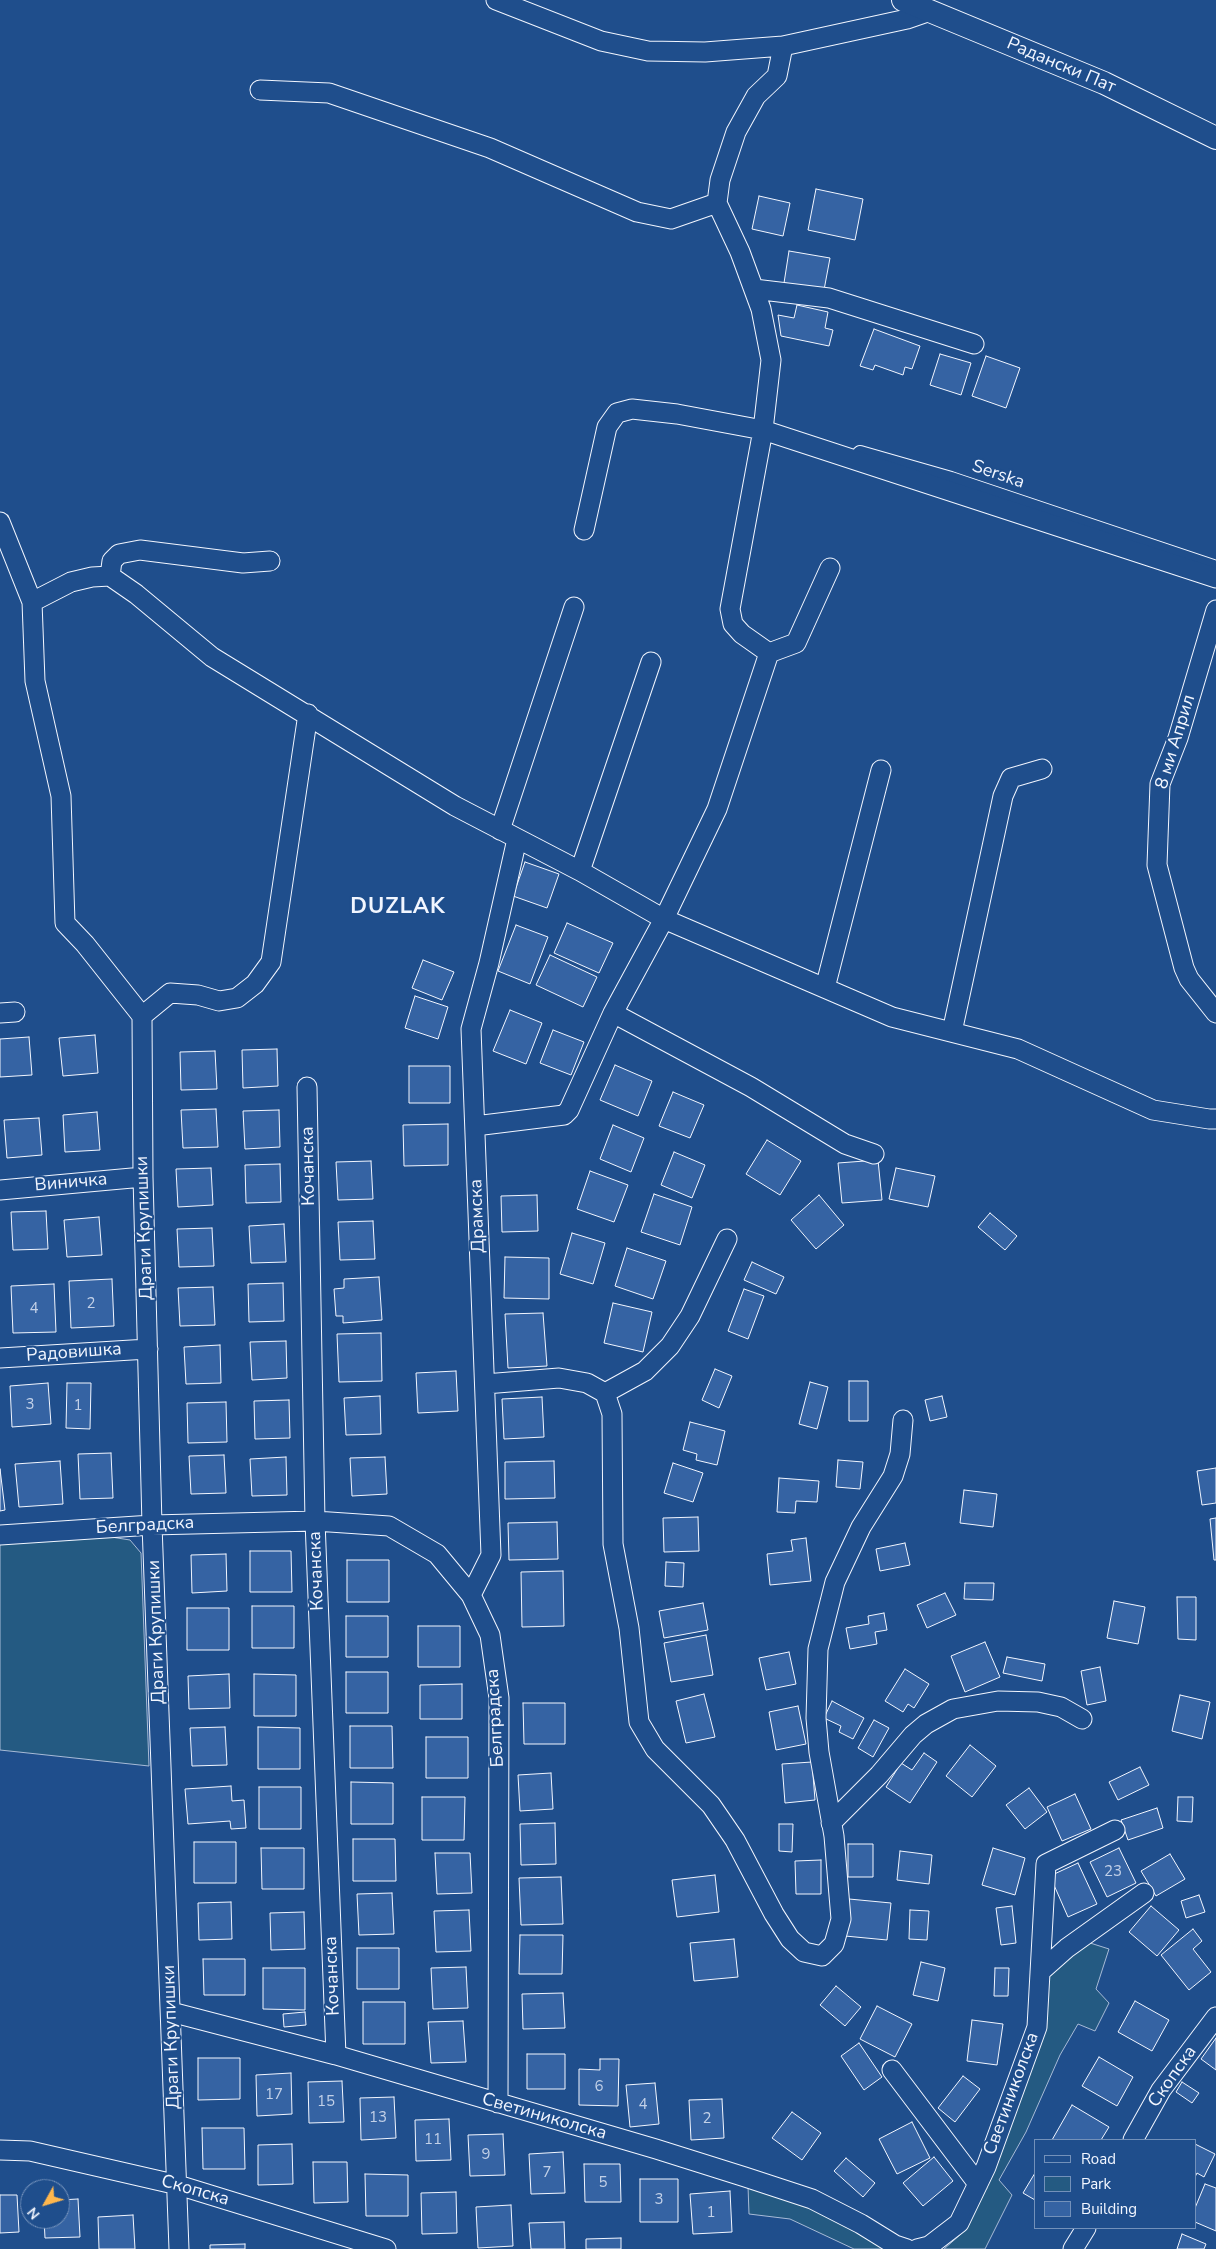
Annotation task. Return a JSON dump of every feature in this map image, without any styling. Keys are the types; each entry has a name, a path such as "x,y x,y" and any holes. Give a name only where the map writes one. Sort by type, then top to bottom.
{"street":[{"path":"496,0 601,41 648,51 705,52 783,46 907,19 930,11"},
{"name":"Радански Пат","path":"903,0 1104,83 1216,138"},
{"path":"768,654 742,634 733,624 730,609 763,430 771,360 761,309 754,289 740,252 716,203 720,180 736,132 756,96 777,76 783,46"},
{"path":"260,90 329,93 490,148 637,212 671,219 716,203"},
{"path":"754,289 829,298 974,344"},
{"path":"584,530 607,427 617,413 632,409 677,414 763,430 1216,578"},
{"name":"Serska","path":"763,430 881,458 951,479 1216,568"},
{"path":"0,522 32,602 35,681 61,796 65,923 85,944 142,1016 170,992 198,995 219,1001 237,998 255,984 271,962 308,714"},
{"path":"110,576 112,561 119,554 140,550 243,563 270,561"},
{"path":"768,654 796,643 830,568"},
{"path":"32,602 71,582 92,577 110,576 130,589 212,657 308,714 455,806 580,871 664,919 892,1017 1018,1049 1153,1110 1209,1119 1216,1118"},
{"path":"500,830 574,607"},
{"name":"8 ми Април","path":"1216,610 1178,738 1160,784 1157,865 1184,968 1189,979 1216,1013"},
{"path":"475,1126 564,1115 569,1110 613,1013 664,919 716,809 768,654"},
{"path":"580,871 650,662"},
{"path":"952,1032 1003,796 1012,778 1042,768"},
{"path":"825,988 881,770"},
{"name":"Драмска","path":"471,1595 491,1555 471,1029 490,962 517,839"},
{"path":"613,1013 751,1087 845,1144 874,1154"},
{"name":"Драги Крупишки","path":"142,1016 143,1177 152,1525 179,2249"},
{"name":"Кочанска","path":"307,1087 315,1521 336,2055"},
{"name":"Виничка","path":"0,1190 143,1177"},
{"path":"605,1393 645,1371 670,1346 690,1316 727,1239"},
{"name":"Радовишка","path":"0,1358 148,1348"},
{"path":"485,1384 560,1378 587,1383 605,1393 612,1414 613,1544 630,1636 638,1722 655,1749 711,1805 735,1840 774,1914 790,1938 804,1952 822,1956 834,1944 841,1919 831,1823 819,1752 816,1718 818,1649 835,1582 861,1527 893,1476 900,1454 903,1420"},
{"name":"Белградска","path":"0,1535 152,1525 315,1521 389,1526 437,1554 471,1595 490,1635 499,1698 498,2103"},
{"path":"831,1823 879,1775 913,1735 926,1724 953,1709 998,1701 1038,1702 1061,1706 1082,1719"},
{"name":"Светиниколска","path":"917,2249 929,2246 959,2223 978,2184 1037,2027 1046,1864 1115,1830"},
{"path":"1040,1972 1067,1948 1144,1894"},
{"name":"Светиниколска","path":"171,2012 336,2055 656,2149 812,2199 861,2224 895,2245 907,2249"},
{"name":"Скопска","path":"1134,2139 1161,2090 1216,2017"},
{"name":"Светиниколска","path":"892,2070 978,2184"},
{"name":"Скопска","path":"0,2150 30,2151 178,2185 343,2243 386,2249"},
{"path":"1073,2249 1085,2229"}],"green space":[{"path":"111,1537 130,1540 141,1553 149,1766 0,1750 0,1544"},
{"path":"1087,1942 1109,1949 1096,1989 1109,2003 1095,2031 1078,2024 1060,2055 1026,2132 999,2180 1012,2195 985,2249 944,2249 961,2234 968,2221 1049,1973"},
{"path":"748,2186 808,2203 889,2249 854,2249 790,2219 749,2214"}],"building":[{"path":"816,189 863,199 855,240 808,230"},
{"path":"759,196 790,203 783,236 752,229"},
{"path":"789,251 830,258 824,290 784,283"},
{"path":"797,305 828,312 825,328 833,330 829,346 781,336 778,315 794,318"},
{"path":"874,329 920,346 912,369 905,367 903,375 875,365 873,370 860,366"},
{"path":"940,354 971,363 961,395 930,385"},
{"path":"986,356 1020,368 1006,408 972,396"},
{"path":"525,862 559,874 547,908 513,896"},
{"path":"567,923 613,943 599,973 554,953"},
{"path":"516,925 548,937 530,984 498,971"},
{"path":"550,955 597,977 583,1007 536,985"},
{"path":"423,960 454,972 442,1000 412,988"},
{"path":"415,996 448,1007 438,1039 405,1028"},
{"path":"510,1010 542,1023 526,1064 493,1051"},
{"path":"553,1030 584,1042 571,1075 540,1063"},
{"path":"95,1035 98,1073 63,1076 59,1038"},
{"path":"29,1037 32,1075 0,1077 0,1039"},
{"path":"277,1049 278,1086 243,1088 242,1050"},
{"path":"215,1051 217,1089 181,1090 180,1052"},
{"path":"615,1065 652,1081 638,1116 600,1100"},
{"path":"409,1066 450,1066 450,1103 409,1103"},
{"path":"673,1092 704,1105 690,1138 659,1126"},
{"path":"216,1109 218,1147 183,1148 181,1110"},
{"path":"279,1110 280,1147 245,1149 243,1111"},
{"path":"97,1112 100,1150 65,1152 63,1115"},
{"path":"39,1118 42,1155 7,1158 4,1120"},
{"path":"448,1124 448,1165 404,1166 403,1125"},
{"path":"613,1125 644,1138 631,1172 600,1159"},
{"path":"767,1140 801,1161 780,1195 746,1174"},
{"path":"674,1152 705,1165 692,1198 661,1185"},
{"path":"878,1160 882,1200 842,1203 838,1163"},
{"path":"371,1161 373,1199 338,1200 336,1162"},
{"path":"280,1164 281,1202 246,1203 245,1165"},
{"path":"211,1168 213,1205 178,1207 176,1169"},
{"path":"896,1168 935,1176 928,1207 889,1199"},
{"path":"590,1171 628,1185 614,1222 577,1209"},
{"path":"654,1194 692,1207 680,1245 641,1232"},
{"path":"537,1195 538,1231 502,1232 501,1196"},
{"path":"819,1195 844,1225 816,1249 791,1220"},
{"path":"46,1211 48,1249 13,1250 11,1212"},
{"path":"990,1213 1017,1236 1005,1250 978,1227"},
{"path":"99,1217 102,1255 67,1257 64,1220"},
{"path":"373,1221 375,1259 340,1260 338,1222"},
{"path":"284,1224 286,1262 251,1263 249,1226"},
{"path":"212,1228 214,1266 179,1267 177,1229"},
{"path":"572,1233 605,1243 593,1284 560,1274"},
{"path":"627,1248 666,1261 653,1299 615,1286"},
{"path":"505,1257 549,1258 549,1299 504,1298"},
{"path":"752,1262 784,1277 776,1294 744,1280"},
{"path":"379,1277 382,1320 343,1323 343,1316 336,1316 334,1289 344,1288 344,1279"},
{"path":"112,1279 114,1326 71,1328 69,1281"},
{"path":"283,1283 284,1321 249,1322 248,1284"},
{"path":"54,1284 56,1332 13,1333 11,1286"},
{"path":"213,1287 215,1325 180,1326 178,1288"},
{"path":"744,1289 764,1296 748,1339 728,1331"},
{"path":"613,1303 652,1312 643,1352 604,1343"},
{"path":"543,1313 547,1366 508,1368 505,1314"},
{"path":"381,1333 382,1381 339,1382 337,1334"},
{"path":"286,1341 287,1378 252,1380 250,1342"},
{"path":"220,1345 221,1383 186,1384 184,1347"},
{"path":"715,1369 732,1376 719,1408 702,1400"},
{"path":"456,1371 458,1411 418,1413 416,1373"},
{"path":"849,1381 868,1381 868,1421 849,1421"},
{"path":"810,1382 828,1387 817,1429 799,1424"},
{"path":"48,1383 51,1424 12,1427 10,1386"},
{"path":"67,1383 91,1383 90,1429 66,1428"},
{"path":"380,1396 381,1434 346,1435 344,1398"},
{"path":"942,1396 947,1417 930,1421 925,1400"},
{"path":"542,1397 544,1437 504,1439 502,1399"},
{"path":"289,1400 290,1438 255,1439 254,1401"},
{"path":"226,1402 227,1442 188,1443 187,1403"},
{"path":"690,1422 725,1431 717,1465 696,1460 697,1454 683,1450"},
{"path":"111,1453 113,1498 80,1499 78,1454"},
{"path":"224,1455 226,1493 191,1494 189,1456"},
{"path":"286,1457 287,1495 252,1496 250,1459"},
{"path":"385,1457 387,1494 352,1496 350,1458"},
{"path":"838,1460 863,1462 860,1489 836,1487"},
{"path":"60,1461 63,1504 19,1507 15,1464"},
{"path":"554,1461 555,1498 505,1499 505,1462"},
{"path":"673,1463 703,1473 693,1502 664,1493"},
{"path":"1216,1468 1216,1503 1202,1505 1197,1471"},
{"path":"0,1469 5,1510 0,1511"},
{"path":"779,1478 819,1481 817,1502 796,1501 795,1513 777,1512"},
{"path":"964,1490 997,1494 993,1527 960,1523"},
{"path":"698,1517 699,1551 664,1552 663,1518"},
{"path":"1216,1518 1216,1560 1214,1560 1210,1519"},
{"path":"557,1522 558,1559 509,1560 508,1523"},
{"path":"806,1538 811,1581 770,1585 767,1554 793,1551 791,1540"},
{"path":"905,1543 910,1565 880,1571 876,1549"},
{"path":"250,1551 291,1551 292,1592 250,1592"},
{"path":"226,1554 227,1591 192,1593 191,1555"},
{"path":"347,1560 389,1560 389,1602 347,1602"},
{"path":"666,1562 684,1563 683,1587 665,1586"},
{"path":"563,1571 564,1626 522,1627 521,1572"},
{"path":"965,1583 994,1583 993,1600 964,1599"},
{"path":"945,1593 956,1615 927,1628 917,1605"},
{"path":"1177,1597 1196,1597 1196,1640 1178,1639"},
{"path":"1114,1601 1145,1607 1138,1644 1107,1638"},
{"path":"703,1603 708,1630 664,1638 659,1611"},
{"path":"252,1606 294,1606 294,1648 252,1648"},
{"path":"187,1608 229,1608 229,1650 187,1650"},
{"path":"884,1613 887,1630 875,1632 877,1644 850,1649 846,1628 869,1624 868,1616"},
{"path":"346,1616 388,1616 388,1657 346,1657"},
{"path":"418,1626 460,1626 460,1667 418,1667"},
{"path":"706,1635 713,1675 671,1682 664,1643"},
{"path":"985,1642 1000,1677 965,1692 951,1656"},
{"path":"789,1652 796,1684 766,1690 759,1658"},
{"path":"1007,1657 1045,1664 1042,1681 1003,1673"},
{"path":"1100,1667 1106,1701 1087,1705 1081,1671"},
{"path":"905,1669 929,1684 914,1708 908,1704 903,1712 885,1701"},
{"path":"346,1672 388,1672 388,1713 346,1713"},
{"path":"229,1674 230,1708 189,1709 188,1676"},
{"path":"254,1674 296,1675 296,1716 254,1716"},
{"path":"462,1684 462,1719 420,1719 420,1685"},
{"path":"704,1694 715,1737 686,1743 676,1701"},
{"path":"1180,1695 1210,1702 1202,1739 1172,1731"},
{"path":"832,1701 864,1718 853,1739 839,1732 841,1726 824,1718"},
{"path":"523,1703 565,1703 565,1744 524,1744"},
{"path":"798,1706 806,1744 776,1750 769,1712"},
{"path":"874,1720 889,1728 873,1757 858,1748"},
{"path":"350,1726 392,1726 393,1768 350,1768"},
{"path":"225,1727 227,1765 192,1766 190,1728"},
{"path":"258,1727 300,1728 300,1769 258,1769"},
{"path":"426,1737 468,1737 468,1778 426,1778"},
{"path":"970,1745 996,1766 972,1797 946,1776"},
{"path":"924,1753 937,1762 910,1803 886,1787 901,1763 912,1770"},
{"path":"812,1762 815,1800 785,1803 782,1764"},
{"path":"1140,1767 1149,1785 1118,1800 1109,1782"},
{"path":"551,1773 553,1809 520,1811 518,1775"},
{"path":"351,1782 393,1783 393,1824 351,1824"},
{"path":"231,1786 232,1801 244,1800 246,1828 231,1829 230,1821 188,1824 185,1789"},
{"path":"259,1787 301,1787 301,1829 259,1829"},
{"path":"1029,1788 1047,1812 1025,1829 1006,1805"},
{"path":"1075,1794 1091,1829 1062,1841 1047,1807"},
{"path":"422,1797 465,1797 464,1840 422,1840"},
{"path":"1178,1797 1193,1797 1192,1822 1177,1821"},
{"path":"1157,1808 1163,1828 1128,1840 1121,1820"},
{"path":"555,1823 556,1864 521,1865 520,1824"},
{"path":"779,1824 793,1824 792,1852 779,1851"},
{"path":"353,1839 395,1839 396,1881 353,1881"},
{"path":"194,1842 236,1842 236,1883 194,1883"},
{"path":"848,1844 873,1844 873,1877 848,1877"},
{"path":"261,1848 304,1848 304,1889 262,1889"},
{"path":"993,1848 1025,1858 1015,1895 982,1885"},
{"path":"1119,1848 1136,1883 1107,1897 1090,1862"},
{"path":"900,1851 932,1855 929,1884 897,1880"},
{"path":"435,1853 470,1853 472,1893 437,1894"},
{"path":"1170,1854 1185,1879 1156,1896 1141,1871"},
{"path":"821,1860 821,1894 796,1894 795,1861"},
{"path":"1078,1863 1097,1904 1068,1917 1050,1876"},
{"path":"715,1875 719,1912 677,1917 672,1880"},
{"path":"561,1877 563,1924 521,1925 519,1878"},
{"path":"392,1893 394,1934 359,1935 357,1894"},
{"path":"1199,1895 1205,1912 1186,1918 1181,1901"},
{"path":"849,1899 891,1903 887,1940 845,1936"},
{"path":"231,1902 232,1939 199,1940 198,1903"},
{"path":"1012,1906 1016,1943 1001,1945 996,1908"},
{"path":"1151,1906 1179,1930 1157,1956 1129,1932"},
{"path":"469,1910 471,1951 436,1952 434,1911"},
{"path":"910,1910 929,1911 927,1940 909,1939"},
{"path":"304,1912 305,1949 271,1950 270,1913"},
{"path":"1193,1929 1202,1941 1193,1949 1211,1972 1189,1990 1161,1955"},
{"path":"520,1935 563,1935 562,1974 519,1974"},
{"path":"734,1939 738,1977 694,1981 690,1943"},
{"path":"357,1948 399,1948 399,1989 357,1989"},
{"path":"203,1959 245,1959 245,1995 204,1995"},
{"path":"921,1962 945,1968 938,2001 913,1995"},
{"path":"466,1967 468,2008 433,2009 431,1968"},
{"path":"263,1968 305,1968 305,2010 263,2009"},
{"path":"995,1968 1009,1968 1008,1996 994,1996"},
{"path":"836,1986 861,2007 845,2026 820,2005"},
{"path":"563,1993 565,2028 523,2029 522,1994"},
{"path":"1135,2001 1169,2020 1152,2051 1118,2032"},
{"path":"363,2002 405,2002 405,2044 363,2044"},
{"path":"877,2006 912,2024 895,2057 860,2039"},
{"path":"305,2012 306,2025 284,2027 283,2014"},
{"path":"972,2020 1003,2024 997,2065 967,2061"},
{"path":"463,2021 466,2062 431,2063 428,2022"},
{"path":"1216,2038 1216,2070 1201,2059"},
{"path":"859,2043 882,2077 864,2090 841,2056"},
{"path":"527,2054 565,2054 565,2089 527,2089"},
{"path":"1099,2057 1133,2077 1117,2106 1082,2086"},
{"path":"198,2058 240,2058 240,2099 198,2100"},
{"path":"600,2059 619,2059 618,2106 579,2105 579,2069 600,2070"},
{"path":"291,2073 292,2114 257,2116 256,2075"},
{"path":"963,2076 980,2089 955,2122 938,2108"},
{"path":"342,2081 344,2122 309,2123 308,2082"},
{"path":"1182,2082 1199,2093 1192,2103 1176,2092"},
{"path":"655,2083 659,2124 630,2127 626,2085"},
{"path":"394,2097 396,2138 361,2140 360,2098"},
{"path":"722,2099 724,2138 691,2140 689,2100"},
{"path":"1072,2105 1109,2127 1102,2139 1053,2139"},
{"path":"792,2112 821,2133 802,2160 772,2138"},
{"path":"449,2119 451,2160 416,2161 415,2120"},
{"path":"912,2122 930,2158 897,2174 879,2139"},
{"path":"202,2128 244,2128 245,2169 203,2169"},
{"path":"503,2134 505,2175 470,2176 468,2135"},
{"path":"292,2144 293,2184 258,2185 258,2145"},
{"path":"1196,2144 1215,2154 1204,2177 1197,2173 1196,2175"},
{"path":"563,2152 565,2193 531,2194 529,2154"},
{"path":"934,2157 953,2181 923,2206 903,2183"},
{"path":"846,2158 875,2183 863,2197 834,2171"},
{"path":"313,2162 347,2162 348,2202 314,2203"},
{"path":"584,2164 620,2164 621,2202 585,2202"},
{"path":"365,2174 408,2175 408,2216 366,2216"},
{"path":"1034,2175 1034,2199 1023,2193"},
{"path":"640,2179 678,2179 678,2222 640,2222"},
{"path":"1205,2184 1216,2188 1216,2231 1196,2222 1196,2206"},
{"path":"730,2191 732,2232 693,2234 690,2194"},
{"path":"456,2192 457,2233 422,2234 421,2193"},
{"path":"0,2195 17,2195 19,2232 0,2233"},
{"path":"70,2199 78,2199 80,2237 45,2238 45,2229 70,2229"},
{"path":"511,2205 513,2246 478,2248 476,2207"},
{"path":"133,2215 135,2249 99,2249 98,2217"},
{"path":"564,2222 565,2249 531,2249 529,2223"},
{"path":"1182,2234 1206,2244 1204,2249 1177,2249"},
{"path":"621,2238 621,2249 586,2249 586,2239"},
{"path":"245,2244 245,2249 210,2249 210,2245"}],"district":[{"name":"DUZLAK","path":"398,908"}]}
